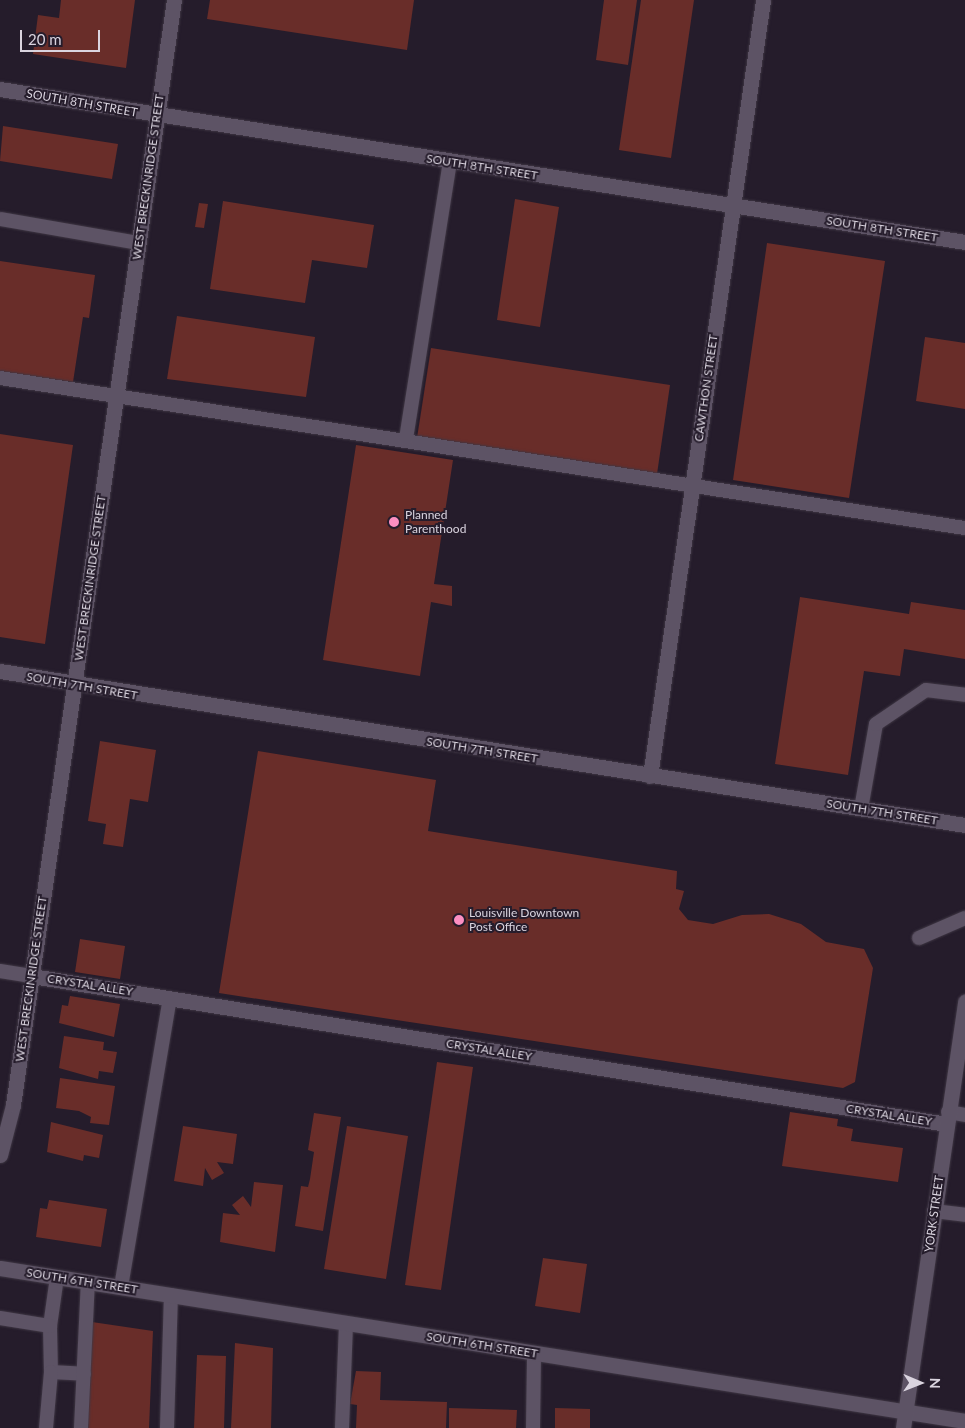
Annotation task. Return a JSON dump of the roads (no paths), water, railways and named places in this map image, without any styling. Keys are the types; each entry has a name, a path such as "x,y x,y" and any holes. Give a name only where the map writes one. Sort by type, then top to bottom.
{"street":[{"name":"WEST BRECKINRIDGE STREET","path":"0,1155 13,1105 174,0"},
{"name":"CAWTHON STREET","path":"650,776 763,0"},
{"name":"SOUTH 8TH STREET","path":"0,89 156,116 965,242"},
{"name":"SOUTH 7TH STREET","path":"0,671 74,686 965,825"},
{"name":"CRYSTAL ALLEY","path":"32,976 948,1118"},
{"name":"YORK STREET","path":"903,1428 965,1001"},
{"name":"SOUTH 6TH STREET","path":"0,1268 965,1421"}],"lane":[{"path":"406,440 450,162"},
{"path":"1,219 138,243"},
{"path":"0,378 693,483 965,528"},
{"path":"861,809 876,724 926,690 965,695"},
{"path":"919,938 965,918"},
{"path":"0,971 32,976"},
{"path":"122,1287 170,998"},
{"path":"948,1118 965,1114"},
{"path":"934,1211 965,1215"},
{"path":"46,1428 51,1372 50,1326 57,1277"},
{"path":"81,1428 88,1282"},
{"path":"167,1428 171,1295"},
{"path":"0,1318 50,1326"},
{"path":"342,1428 346,1323"},
{"path":"533,1428 534,1353"},
{"path":"51,1372 84,1374"}],"place":[{"name":"Planned Parenthood","path":"394,522"},
{"name":"Louisville Downtown Post Office","path":"459,920"}]}
